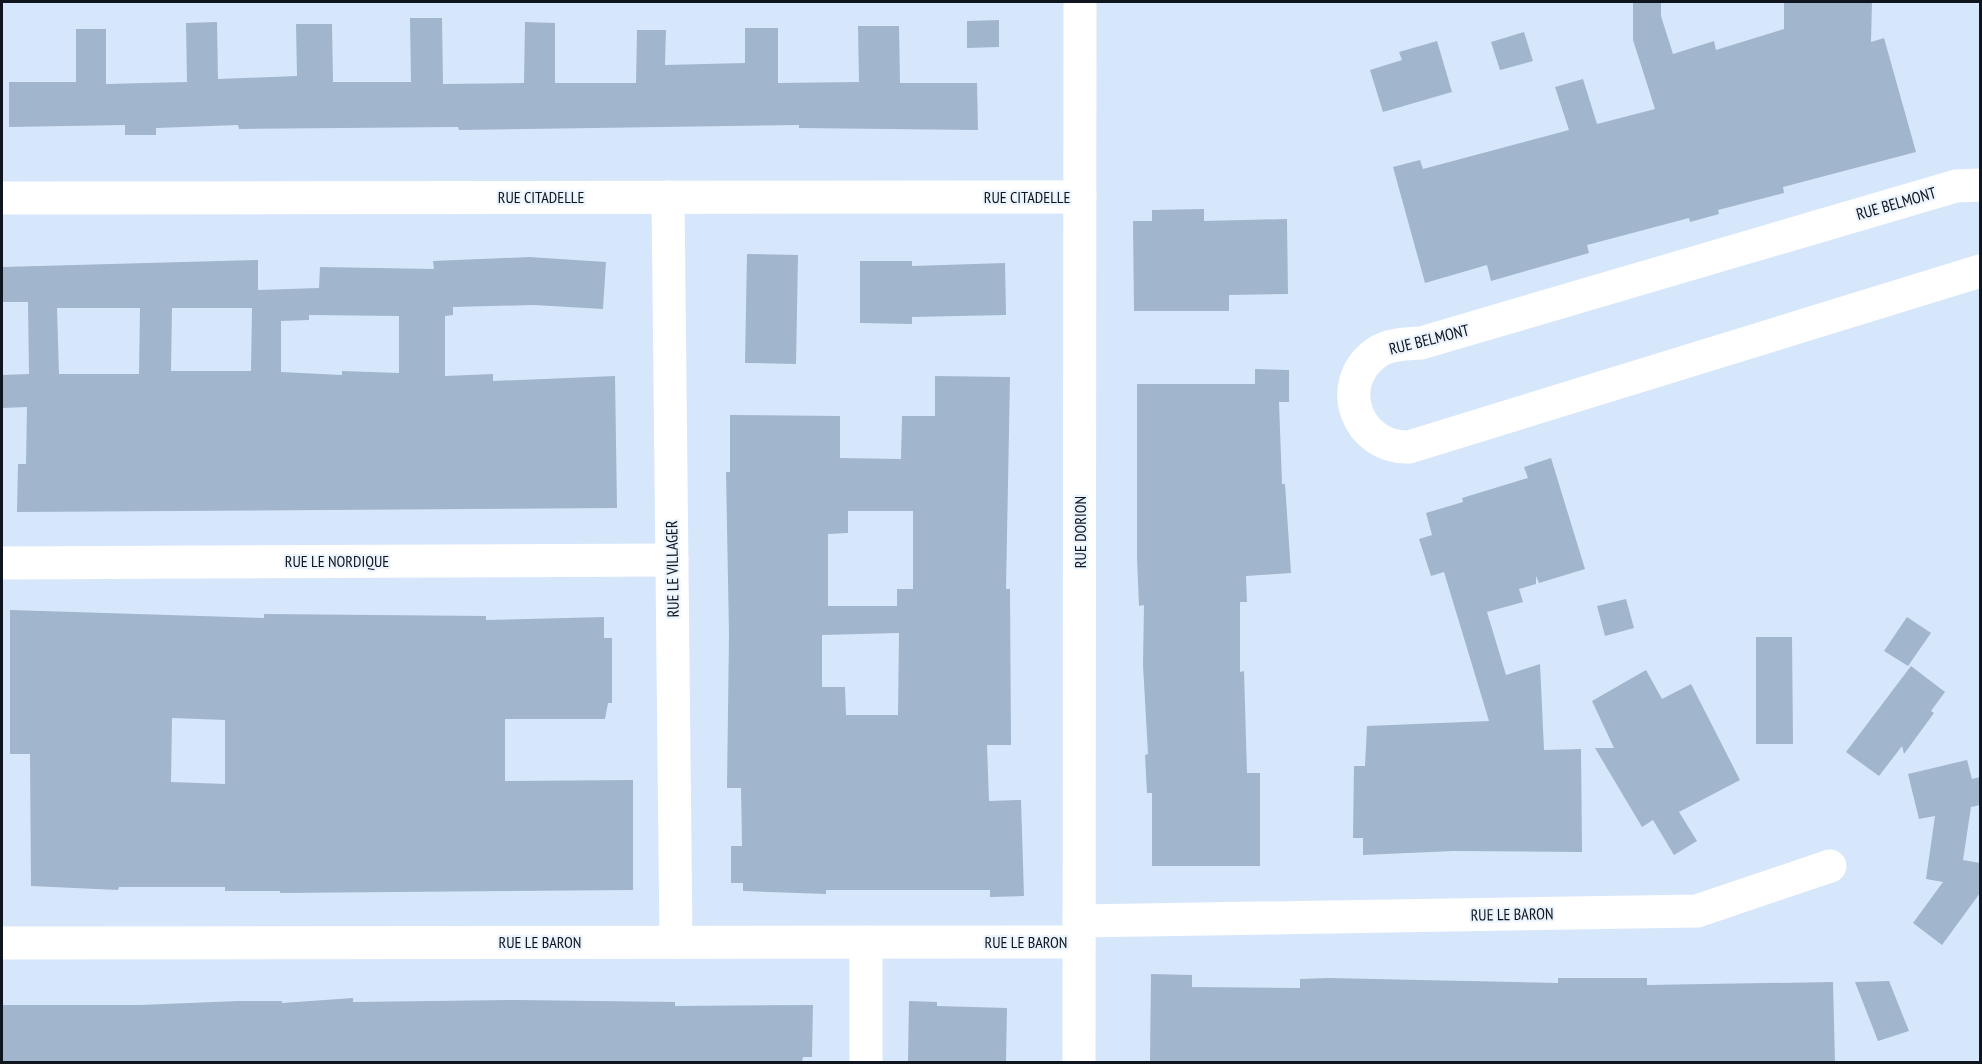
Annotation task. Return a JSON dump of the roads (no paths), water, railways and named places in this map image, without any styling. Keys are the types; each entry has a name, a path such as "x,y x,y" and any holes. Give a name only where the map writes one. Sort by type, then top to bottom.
{"street":[{"name":"RUE DORION","path":"1079,1062 1080,2"},
{"name":"RUE BELMONT","path":"1980,185 1956,186 1421,343 1397,345 1376,353 1360,370 1354,392 1357,413 1365,430 1378,440 1395,448 1409,447 1980,271"},
{"name":"RUE LE VILLAGER","path":"668,197 676,942"},
{"name":"RUE CITADELLE","path":"2,198 1080,197"},
{"name":"RUE LE NORDIQUE","path":"2,562 672,560"},
{"name":"RUE LE BARON","path":"2,943 866,942 1079,931 1697,911 1830,866"},
{"path":"866,942 866,1062"}]}
